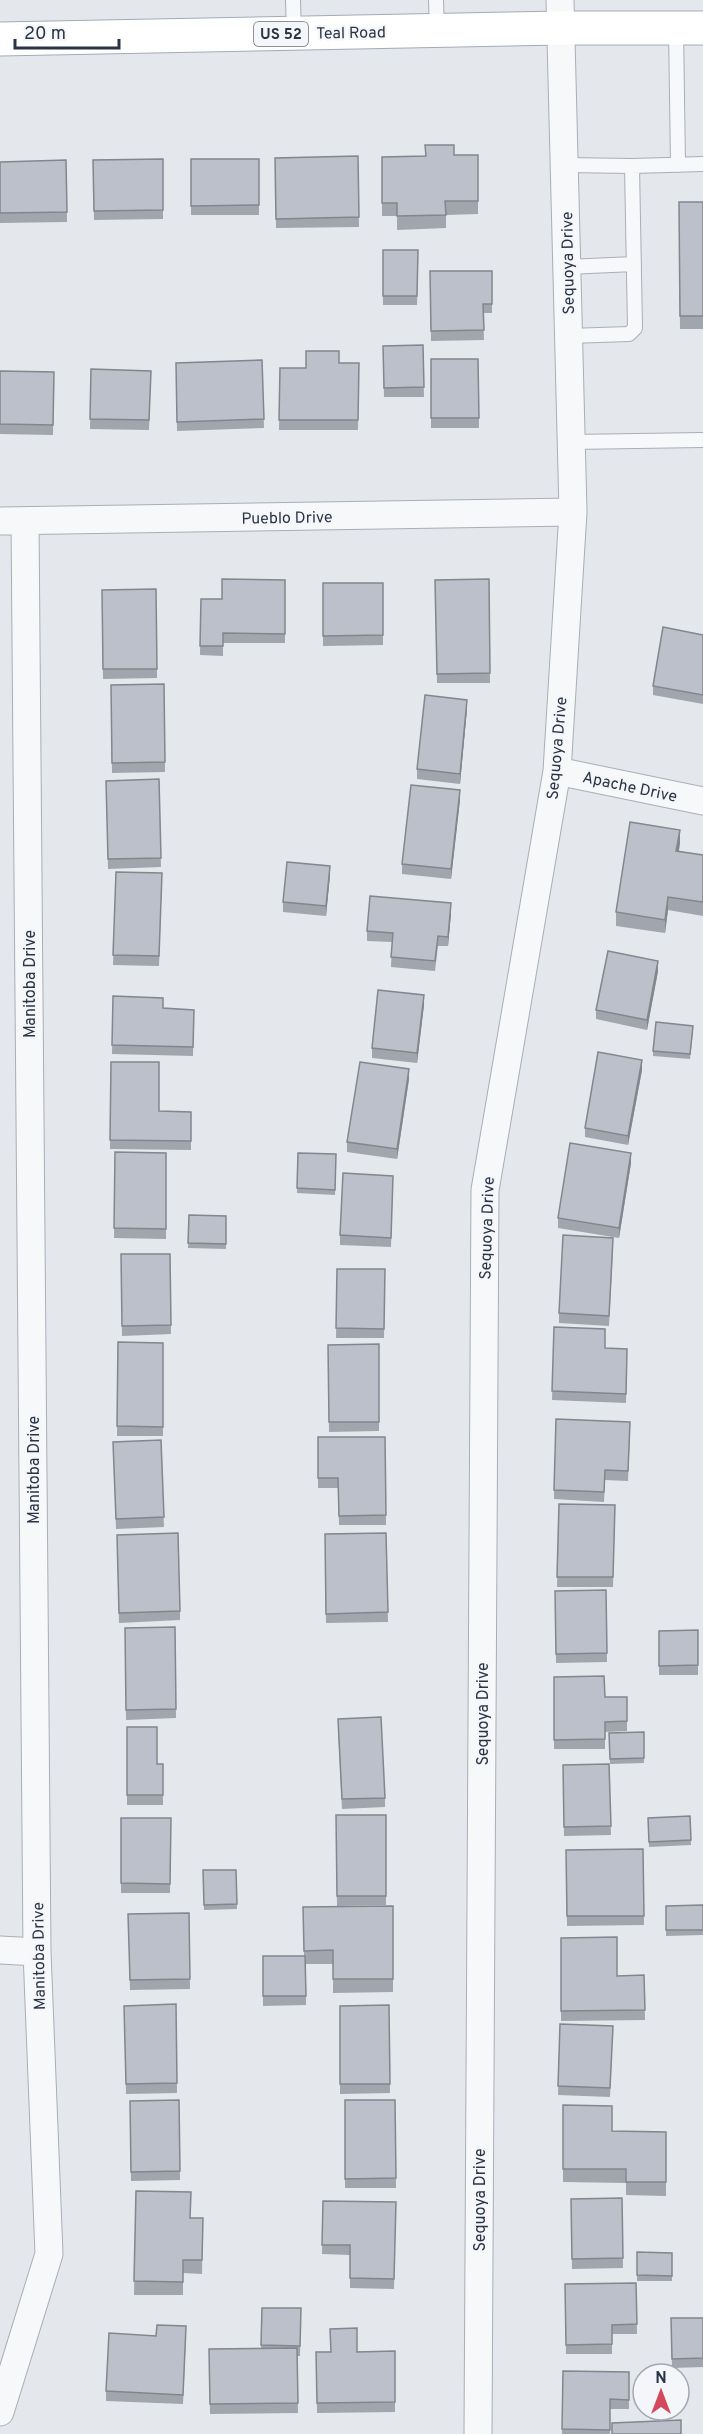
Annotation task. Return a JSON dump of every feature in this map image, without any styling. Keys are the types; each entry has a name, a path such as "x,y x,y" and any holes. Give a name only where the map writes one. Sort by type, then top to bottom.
{"main road":[{"name":"Teal Road","path":"0,39 294,34 437,15 561,14 690,28"}],"street":[{"name":"Sequoya Drive","path":"478,2434 484,1190 557,771 573,512 561,14"},
{"name":"Pueblo Drive","path":"12,521 573,512"},
{"name":"Manitoba Drive","path":"0,2412 49,2254 37,1952 12,521"},
{"name":"Apache Drive","path":"557,771 703,801"},
{"path":"0,1950 37,1952"}],"lane":[{"path":"293,0 294,34"},
{"path":"678,165 690,28"},
{"path":"565,165 703,164"},
{"path":"569,336 633,332 632,166"},
{"path":"567,267 634,264"},
{"path":"571,442 703,440"}],"building":[{"path":"425,145 454,145 454,155 478,155 478,201 445,201 446,215 397,216 397,203 382,203 382,157 426,156"},
{"path":"358,156 359,217 276,219 275,158"},
{"path":"163,159 163,210 94,211 93,160"},
{"path":"191,159 259,159 259,205 191,206"},
{"path":"66,160 67,212 0,213 0,162"},
{"path":"679,202 703,202 703,316 680,316"},
{"path":"383,250 418,250 417,296 383,296"},
{"path":"430,271 492,271 492,304 483,304 484,330 431,331"},
{"path":"423,345 424,387 384,388 383,346"},
{"path":"306,351 339,351 339,363 359,363 358,420 279,420 280,368 306,368"},
{"path":"431,359 478,359 479,418 431,418"},
{"path":"262,360 264,419 177,422 176,363"},
{"path":"91,369 151,371 149,420 90,419"},
{"path":"0,371 54,372 53,425 0,424"},
{"path":"222,579 285,580 285,634 223,633 223,646 200,646 201,599 222,599"},
{"path":"489,579 490,673 437,674 435,580"},
{"path":"323,583 383,583 383,635 323,636"},
{"path":"156,589 157,669 103,669 102,590"},
{"path":"663,627 703,635 703,695 653,686"},
{"path":"164,684 165,762 112,763 111,685"},
{"path":"425,695 467,700 460,774 417,769"},
{"path":"159,779 161,858 108,859 106,781"},
{"path":"411,785 460,790 451,869 402,864"},
{"path":"630,822 680,830 676,851 703,855 703,902 668,897 665,920 616,912"},
{"path":"287,862 330,866 326,906 283,902"},
{"path":"116,872 162,873 159,956 113,955"},
{"path":"370,896 451,903 448,937 438,936 435,961 391,957 393,933 367,931"},
{"path":"608,951 658,961 647,1020 596,1010"},
{"path":"378,990 424,995 417,1053 372,1048"},
{"path":"113,996 163,998 163,1008 194,1010 193,1047 112,1045"},
{"path":"656,1022 693,1026 690,1054 653,1051"},
{"path":"598,1052 642,1060 628,1136 585,1128"},
{"path":"111,1062 159,1062 159,1111 191,1112 191,1141 110,1140"},
{"path":"360,1062 409,1069 397,1149 347,1142"},
{"path":"570,1143 631,1153 619,1228 558,1218"},
{"path":"115,1152 166,1153 166,1229 114,1228"},
{"path":"298,1153 336,1154 335,1190 297,1188"},
{"path":"343,1173 393,1176 391,1238 340,1235"},
{"path":"189,1215 226,1216 226,1244 188,1243"},
{"path":"563,1235 613,1238 609,1316 559,1313"},
{"path":"121,1254 170,1254 171,1325 122,1326"},
{"path":"337,1269 385,1269 384,1329 336,1328"},
{"path":"554,1327 605,1329 605,1348 627,1349 626,1394 552,1391"},
{"path":"118,1342 163,1343 163,1427 117,1426"},
{"path":"379,1344 379,1422 329,1422 328,1345"},
{"path":"556,1419 630,1422 628,1471 605,1470 604,1492 554,1490"},
{"path":"318,1437 385,1437 386,1515 339,1516 338,1478 318,1478"},
{"path":"161,1440 164,1517 116,1519 113,1442"},
{"path":"559,1504 615,1505 613,1577 557,1577"},
{"path":"178,1533 180,1611 119,1613 117,1535"},
{"path":"386,1533 388,1612 326,1614 325,1534"},
{"path":"606,1590 607,1653 556,1654 555,1591"},
{"path":"175,1627 176,1709 126,1710 125,1628"},
{"path":"698,1630 698,1665 659,1666 659,1631"},
{"path":"604,1676 605,1697 627,1697 627,1721 605,1722 605,1739 554,1740 554,1677"},
{"path":"381,1717 385,1798 342,1799 338,1719"},
{"path":"127,1727 157,1727 157,1764 163,1764 163,1795 127,1795"},
{"path":"644,1732 644,1758 610,1759 609,1733"},
{"path":"609,1764 611,1826 564,1827 563,1765"},
{"path":"336,1815 386,1815 386,1896 337,1896"},
{"path":"690,1816 691,1840 649,1842 648,1818"},
{"path":"121,1818 171,1818 170,1884 121,1883"},
{"path":"643,1849 644,1916 567,1916 566,1850"},
{"path":"203,1870 236,1870 237,1904 204,1905"},
{"path":"703,1905 703,1930 666,1930 666,1906"},
{"path":"393,1906 393,1979 333,1979 333,1950 304,1951 303,1907"},
{"path":"189,1913 190,1979 130,1980 128,1914"},
{"path":"617,1937 617,1976 644,1975 645,2010 561,2011 561,1938"},
{"path":"263,1956 305,1956 306,1996 263,1996"},
{"path":"176,2004 177,2083 126,2084 124,2006"},
{"path":"389,2005 390,2084 340,2084 340,2006"},
{"path":"560,2024 613,2026 610,2088 558,2086"},
{"path":"179,2100 180,2171 131,2172 130,2101"},
{"path":"345,2100 395,2100 396,2178 345,2179"},
{"path":"563,2105 612,2106 612,2131 666,2132 666,2182 626,2182 626,2169 563,2169"},
{"path":"136,2191 191,2192 190,2218 203,2218 202,2260 183,2260 183,2282 134,2281"},
{"path":"622,2198 623,2258 572,2259 571,2199"},
{"path":"323,2201 396,2202 394,2279 350,2278 350,2245 322,2245"},
{"path":"637,2252 672,2253 672,2276 637,2275"},
{"path":"636,2283 637,2324 612,2325 612,2344 566,2345 565,2284"},
{"path":"262,2308 301,2308 300,2346 261,2345"},
{"path":"671,2318 703,2318 703,2358 672,2359"},
{"path":"157,2325 186,2326 183,2395 106,2391 109,2333 156,2336"},
{"path":"357,2328 357,2352 395,2351 395,2402 317,2403 316,2352 331,2352 330,2329"},
{"path":"297,2348 298,2403 210,2404 209,2349"},
{"path":"563,2371 629,2372 629,2400 610,2399 610,2430 562,2429"},
{"path":"681,2422 681,2434 612,2434 612,2423"}]}
